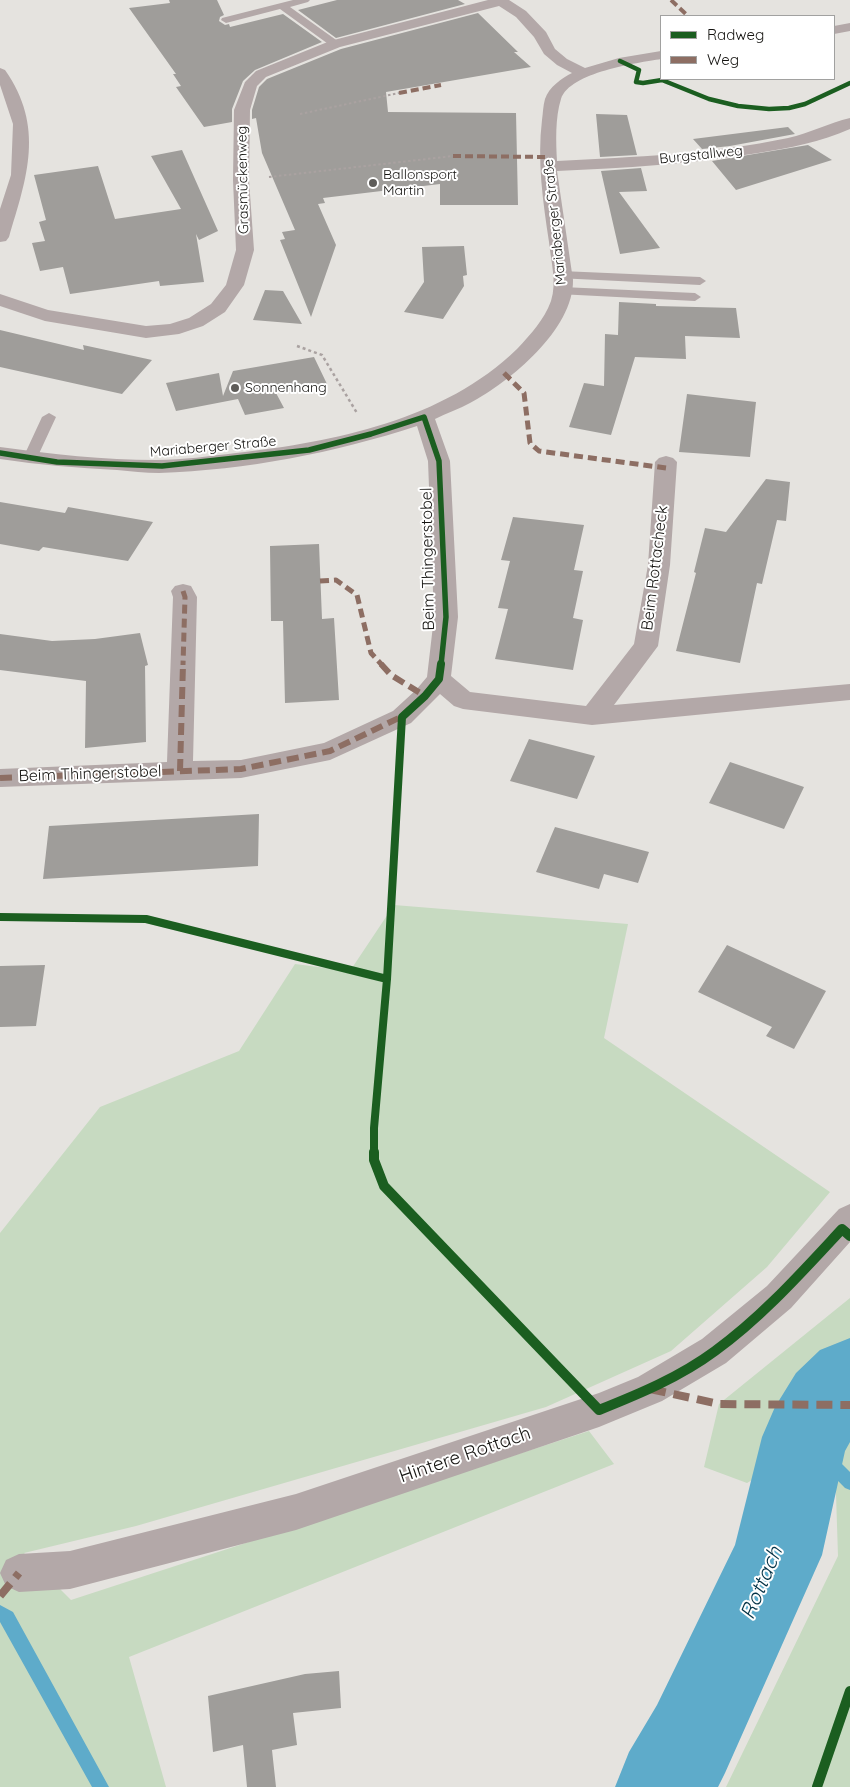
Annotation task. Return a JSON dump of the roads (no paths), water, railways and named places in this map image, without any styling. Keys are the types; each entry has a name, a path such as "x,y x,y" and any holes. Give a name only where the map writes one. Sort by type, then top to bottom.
{"street":[{"name":"Grasmückenweg","path":"0,300 45,315 146,332 172,330 196,322 218,308 235,284 245,250 241,180 242,110 250,86 261,74 335,44 500,1"},
{"path":"500,1 521,14 541,35 549,51 562,62 585,74"},
{"path":"835,30 850,27"},
{"name":"Mariaberger Straße","path":"0,453 57,462 162,466 309,450 371,434 424,417 488,386 532,346 553,319 562,283 548,166 548,128 554,96 566,84 585,74 620,61 660,55"},
{"path":"0,73 8,86 21,124 19,175 0,236"},
{"name":"Burgstallweg","path":"548,166 634,162 715,154 817,137 850,123"},
{"name":"Beim Thingerstobel","path":"0,778 241,769 330,751 402,717 425,696 439,679 446,617 439,462 424,417"},
{"name":"Beim Rottacheck","path":"592,716 646,646 659,565 666,462"},
{"name":"Beim Thingerstobel","path":"180,771 185,597 183,591"},
{"path":"439,679 463,700 592,716 850,692"},
{"name":"Hintere Rottach","path":"19,1573 70,1570 296,1512 599,1410 650,1389 714,1351 779,1297 850,1219"}],"lane":[{"path":"226,20 305,0"},
{"path":"282,6 335,44"},
{"path":"562,283 700,281"},
{"path":"562,283 695,297"},
{"path":"30,458 49,417"}],"waterway":[{"name":"Rottach","path":"664,1787 691,1739 777,1555 805,1437 826,1403 850,1379"},
{"path":"805,1437 850,1483"},
{"path":"0,1613 7,1618 101,1787"}],"place":[{"name":"Ballonsport Martin","path":"373,183"},
{"name":"Sonnenhang","path":"235,388"}]}
